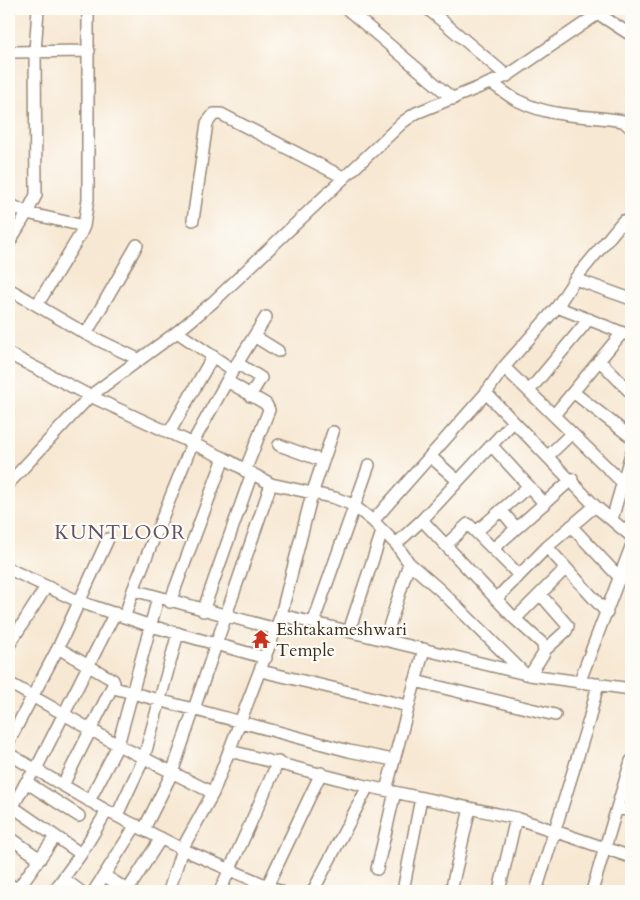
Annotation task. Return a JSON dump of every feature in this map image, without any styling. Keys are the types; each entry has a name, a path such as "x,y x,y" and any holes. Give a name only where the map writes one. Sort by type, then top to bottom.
{"street":[{"path":"9,243 36,195 35,52 38,9"},
{"path":"38,305 84,226 88,199 88,9"},
{"path":"346,9 453,99"},
{"path":"428,9 507,76"},
{"path":"9,484 90,396 177,332 213,302 343,177 416,112 453,99 507,76 601,11 631,35"},
{"path":"9,52 89,51"},
{"path":"491,83 519,102 537,109 559,115 624,121 631,128"},
{"path":"193,220 206,123 214,114 222,114 343,177"},
{"path":"9,204 27,212 84,226"},
{"path":"373,521 486,393 504,368 557,307 576,279 623,221 631,219"},
{"path":"86,334 137,245"},
{"path":"576,279 631,299"},
{"path":"9,289 86,334 138,359"},
{"path":"554,415 599,360 627,334 557,307"},
{"path":"81,854 55,836 11,811 26,782 36,769 89,665 133,590 192,444 235,366 266,317"},
{"path":"529,392 589,320"},
{"path":"177,332 213,356 261,378 250,396"},
{"path":"254,336 278,351"},
{"path":"9,354 90,396 224,458 271,484 335,498 353,505 373,521 396,544 409,563 440,590 527,675"},
{"path":"168,433 213,356"},
{"path":"599,360 631,393"},
{"path":"504,368 623,483"},
{"path":"203,611 269,410 266,404 250,396 227,380"},
{"path":"573,392 631,437"},
{"path":"486,393 572,479 595,506 631,537"},
{"path":"396,544 422,520 513,422"},
{"path":"169,891 182,848 213,793 266,658 281,615 312,494 333,432"},
{"path":"548,456 572,433"},
{"path":"279,445 323,461"},
{"path":"492,446 545,504"},
{"path":"612,519 631,454"},
{"path":"430,456 458,481"},
{"path":"170,602 224,458"},
{"path":"313,623 353,505 369,465"},
{"path":"494,548 572,479"},
{"path":"94,891 140,827 172,774 271,484"},
{"path":"476,532 529,486"},
{"path":"496,598 547,547 595,506"},
{"path":"501,510 516,528"},
{"path":"422,520 515,619 543,644 545,650"},
{"path":"446,545 466,524 470,524 518,574"},
{"path":"571,526 620,579"},
{"path":"349,631 382,532"},
{"path":"631,532 631,537"},
{"path":"9,741 58,648 108,539"},
{"path":"579,683 631,546"},
{"path":"547,547 607,613"},
{"path":"385,640 409,563"},
{"path":"515,619 566,568"},
{"path":"9,569 80,602 151,626 266,658"},
{"path":"9,645 46,587"},
{"path":"133,590 170,602 276,630"},
{"path":"527,675 545,650 566,631 568,626 540,594"},
{"path":"89,801 118,745 158,598"},
{"path":"281,615 527,675 631,689"},
{"path":"54,891 112,813 144,758 178,633"},
{"path":"58,648 113,680 114,688 63,785"},
{"path":"377,869 391,791 393,760 424,649"},
{"path":"261,671 408,706"},
{"path":"415,681 554,715"},
{"path":"9,684 172,774 213,793"},
{"path":"536,891 598,684"},
{"path":"114,688 349,751 393,760"},
{"path":"230,751 366,786 516,818 631,857"},
{"path":"9,756 36,769 89,801 161,838 230,868 266,889 279,891"},
{"path":"592,891 631,761"},
{"path":"220,891 278,762"},
{"path":"266,889 321,773"},
{"path":"26,782 79,816"},
{"path":"313,891 365,792 366,786"},
{"path":"402,891 421,798"},
{"path":"451,891 470,808"},
{"path":"617,809 631,810"},
{"path":"499,891 516,818"},
{"path":"15,888 40,859 55,836"},
{"path":"9,837 40,859"},
{"path":"105,876 129,891 161,838"},
{"path":"64,879 80,891"}],"place":[{"name":"Eshtakameshwari Temple","path":"261,639"}],"district":[{"name":"KUNTLOOR","path":"120,532"}]}
